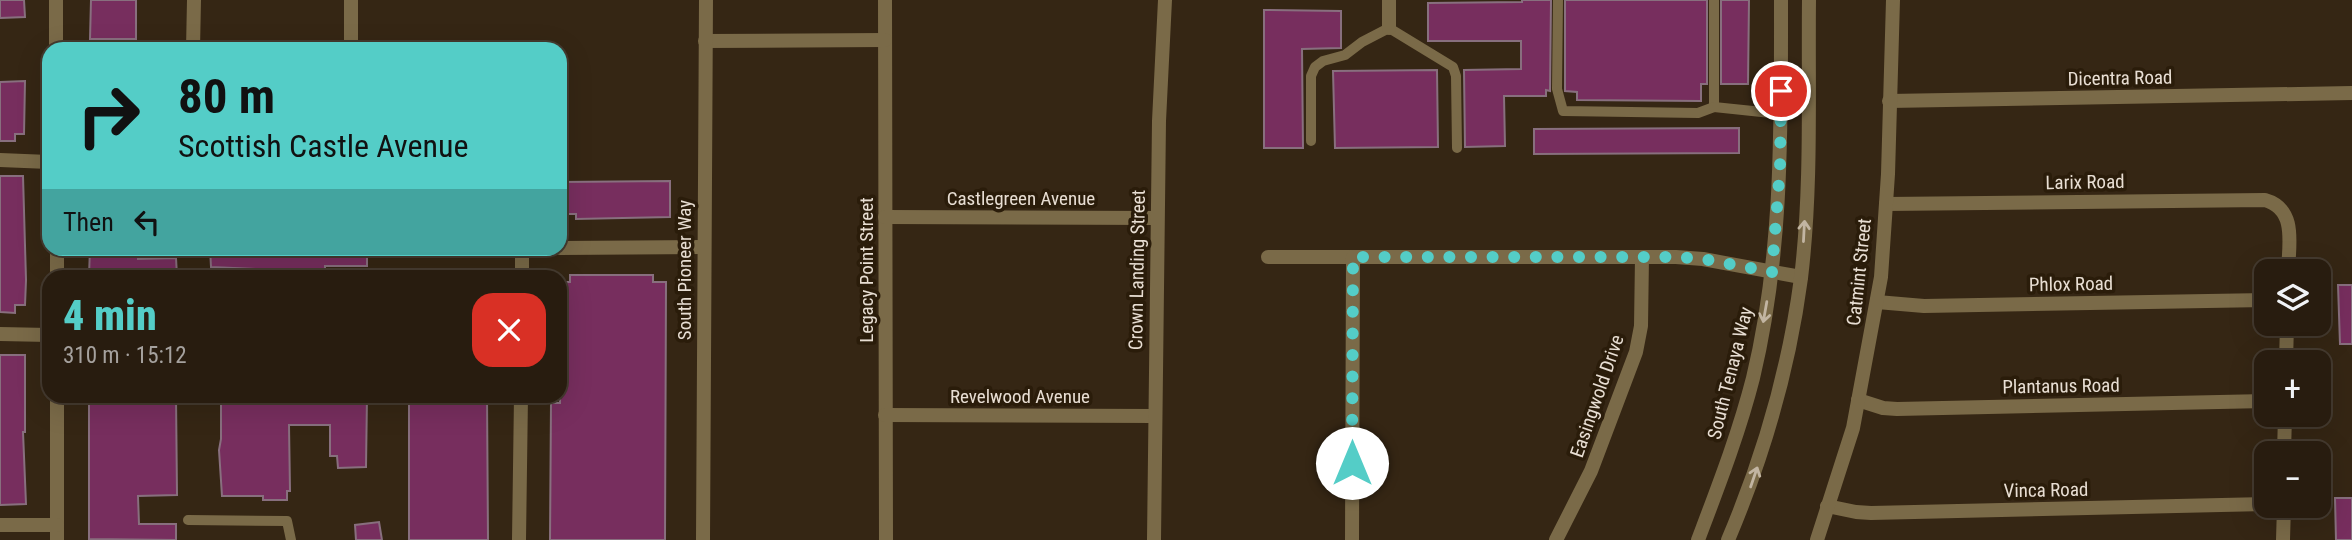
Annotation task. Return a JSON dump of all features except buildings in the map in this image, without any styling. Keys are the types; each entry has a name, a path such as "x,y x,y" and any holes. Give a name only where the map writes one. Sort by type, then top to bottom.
{"street":[{"path":"56,0 56,42"},
{"path":"194,0 194,42"},
{"path":"351,0 351,42"},
{"name":"South Pioneer Way","path":"703,540 706,0"},
{"name":"Legacy Point Street","path":"885,0 886,540"},
{"name":"Crown Landing Street","path":"1154,540 1157,218 1165,0"},
{"path":"1389,0 1389,28"},
{"name":"South Tenaya Way","path":"1698,540 1736,436 1753,378 1772,272 1780,180 1781,0"},
{"path":"1728,540 1760,458 1782,386 1801,277 1808,170 1809,0"},
{"name":"Catmint Street","path":"1817,540 1853,428 1881,277 1892,0"},
{"path":"705,41 885,40"},
{"name":"Dicentra Road","path":"1889,100 2352,93"},
{"path":"0,160 42,162"},
{"name":"Larix Road","path":"1886,204 2248,198 2274,202 2282,208 2289,229 2288,259"},
{"name":"Castlegreen Avenue","path":"885,217 1157,218"},
{"path":"567,248 703,247"},
{"path":"1268,257 1703,259 1801,277"},
{"path":"1352,540 1353,257"},
{"name":"Easingwold Drive","path":"1556,540 1591,471 1636,352 1641,326 1642,257"},
{"name":"Phlox Road","path":"1877,302 1924,306 2254,300"},
{"path":"0,334 42,335"},
{"name":"Plantanus Road","path":"1858,400 1883,408 1897,409 2254,401"},
{"path":"0,525 57,533 57,403"},
{"path":"519,540 521,403"},
{"name":"Revelwood Avenue","path":"886,415 1155,416"},
{"name":"Vinca Road","path":"1827,506 1871,513 2254,504"},
{"path":"2283,540 2284,518"}],"lane":[{"path":"1558,0 1557,89 1563,111 1698,113 1714,107 1781,114"},
{"path":"1714,0 1714,107"},
{"path":"1311,141 1311,76 1314,66 1345,55 1362,42 1389,28 1453,67 1457,148"},
{"path":"188,520 287,521 291,540"}],"route":[{"path":"1352,463 1353,257 1676,257 1703,259 1772,272 1780,168 1781,91"}]}
